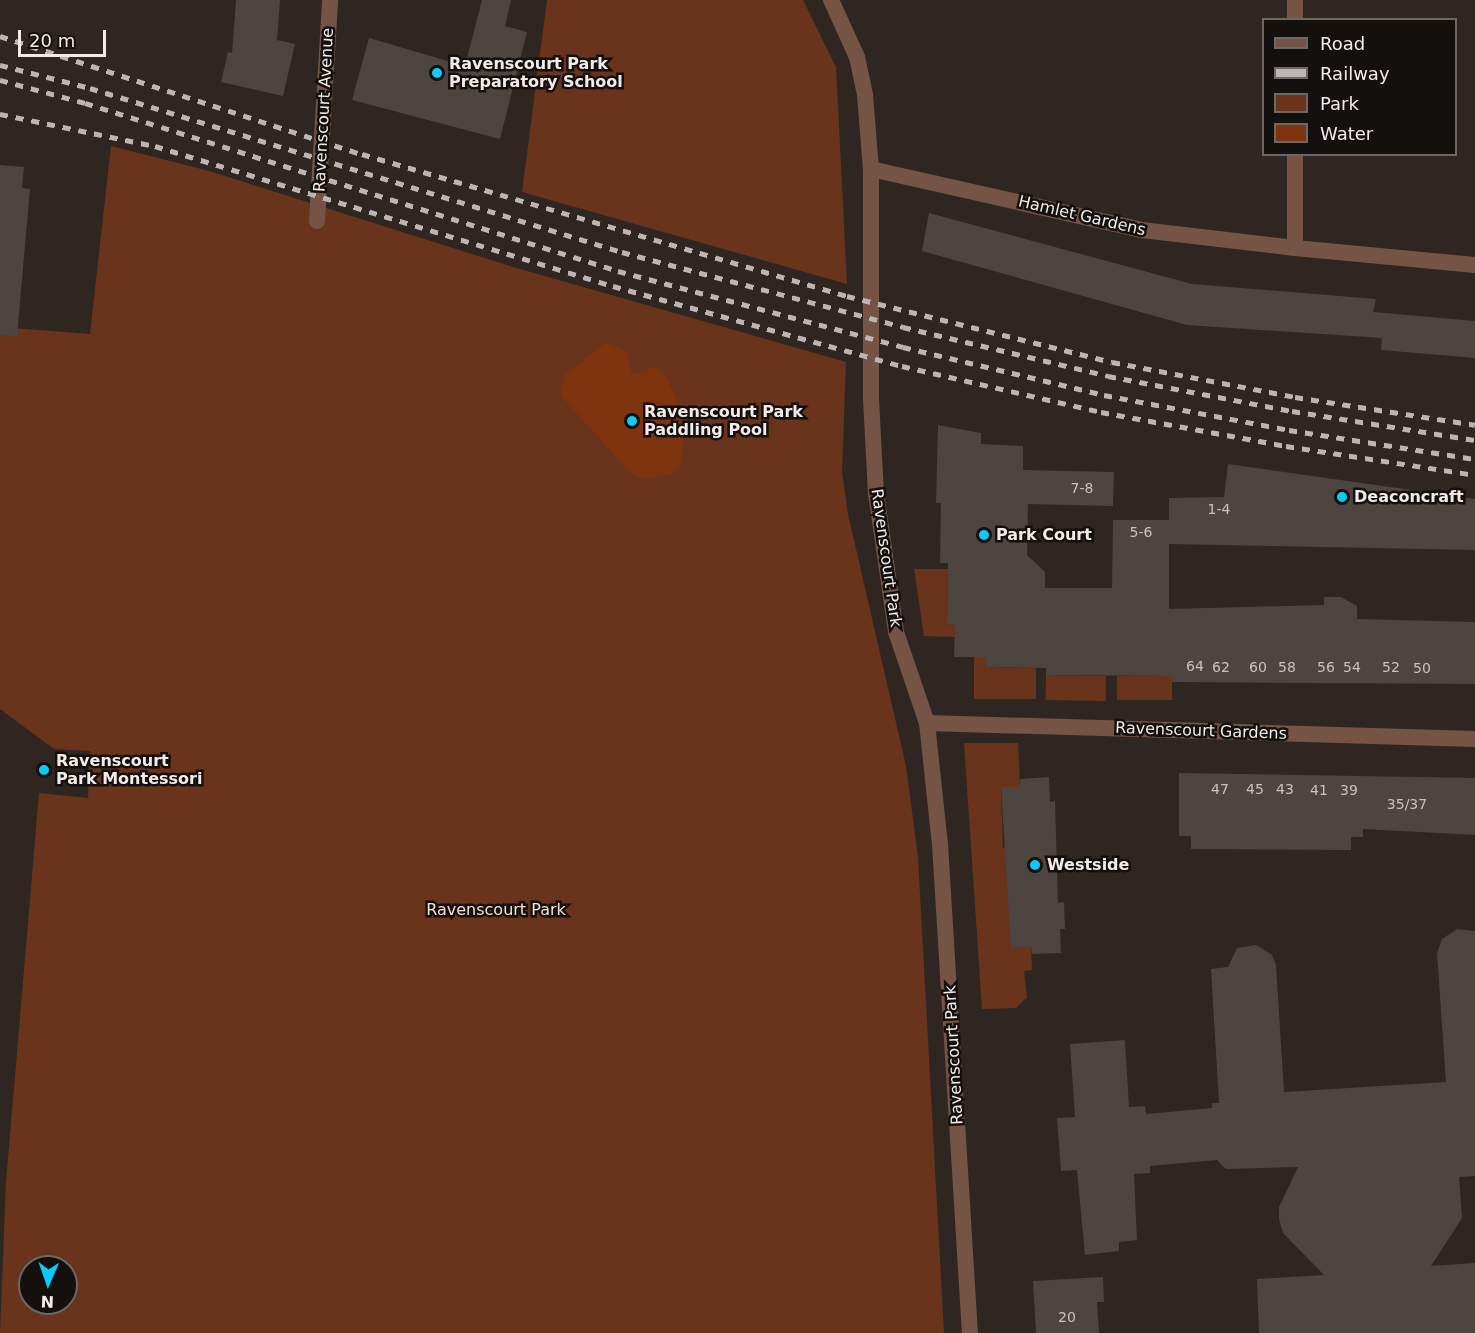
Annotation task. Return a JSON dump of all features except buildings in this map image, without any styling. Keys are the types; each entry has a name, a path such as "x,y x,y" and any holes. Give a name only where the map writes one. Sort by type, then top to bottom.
{"street":[{"name":"Ravenscourt Avenue","path":"317,221 330,0"},
{"name":"Ravenscourt Park","path":"831,0 857,57 871,169 870,388 876,493 896,632 927,723 940,844 970,1333"},
{"path":"1295,0 1295,18"},
{"path":"1295,156 1295,248"},
{"name":"Hamlet Gardens","path":"871,169 1142,230 1295,248 1475,265"},
{"name":"Ravenscourt Gardens","path":"927,723 1475,739"}],"green space":[{"path":"547,0 803,0 836,67 847,284 522,192"},
{"name":"Ravenscourt Park","path":"111,146 209,171 513,267 846,362 842,472 848,514 906,766 918,857 944,1333 0,1333 6,1182 39,793 88,798 90,751 54,749 0,709 0,327 90,334"},
{"path":"914,569 948,569 947,624 955,625 955,637 924,636"},
{"path":"974,657 986,657 987,667 1036,668 1036,699 974,699"},
{"path":"1046,675 1106,676 1106,701 1046,700"},
{"path":"1117,676 1172,676 1172,700 1117,700"},
{"path":"964,743 1018,743 1020,787 1001,788 1003,848 1023,847 1031,947 1032,970 1024,971 1027,997 1016,1008 982,1009"}],"water":[{"name":"Ravenscourt Park Paddling Pool","path":"606,342 628,352 632,375 656,367 665,374 676,397 684,442 680,466 670,475 643,479 631,474 564,399 560,390 565,375"}],"railway":[{"path":"0,36 362,154 847,296 1112,362 1295,397 1475,425"},
{"path":"0,65 90,88 622,252 903,327 1108,376 1292,411 1475,440"},
{"path":"0,80 85,103 618,271 903,347 1104,395 1289,430 1475,459"},
{"path":"0,114 155,146 613,286 902,366 1101,412 1286,446 1475,475"}],"place":[{"name":"Ravenscourt Park Preparatory School","path":"437,73"},
{"name":"Ravenscourt Park Paddling Pool","path":"632,421"},
{"name":"Deaconcraft","path":"1342,497"},
{"name":"Park Court","path":"984,535"},
{"name":"Ravenscourt Park Montessori","path":"44,770"},
{"name":"Westside","path":"1035,865"}]}
